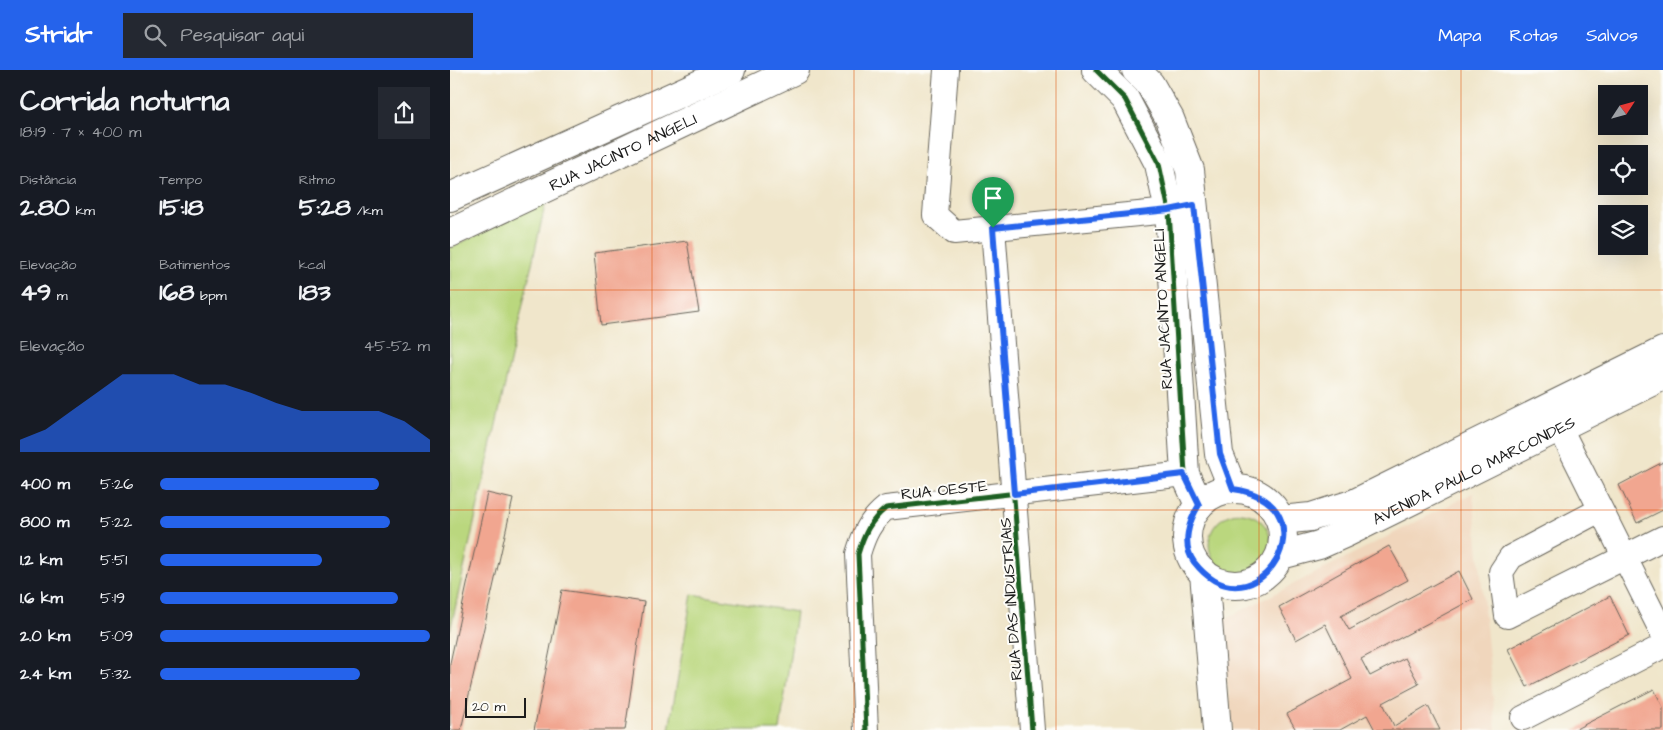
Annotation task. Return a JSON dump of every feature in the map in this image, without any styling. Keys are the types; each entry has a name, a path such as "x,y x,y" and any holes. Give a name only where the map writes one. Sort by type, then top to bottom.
{"street":[{"name":"RUA JACINTO ANGELI","path":"450,197 731,70"},
{"name":"RUA JACINTO ANGELI","path":"450,233 641,141 795,70"},
{"path":"946,70 935,215 954,232 1182,208"},
{"name":"RUA JACINTO ANGELI","path":"1096,70 1125,99 1182,208 1220,454 1233,489"},
{"name":"RUA JACINTO ANGELI","path":"1136,70 1150,84 1170,119 1190,170 1182,208 1184,474 1199,505"},
{"path":"628,116 641,141"},
{"name":"RUA DAS INDUSTRIAIS","path":"993,228 1032,730"},
{"name":"AVENIDA PAULO MARCONDES","path":"1280,520 1312,518 1356,503 1663,351"},
{"name":"AVENIDA PAULO MARCONDES","path":"1280,555 1319,545 1346,533 1663,376"},
{"path":"1560,428 1623,558 1663,634"},
{"name":"RUA OESTE","path":"866,730 858,554 864,533 873,518 886,508 1184,474"},
{"path":"1233,489 1250,491 1268,501 1280,520 1284,534 1280,555 1272,569 1258,580 1239,586 1221,583 1204,574 1192,559 1187,540 1190,520 1199,505 1215,493 1233,489"},
{"path":"1600,510 1510,557 1501,572 1507,616 1663,538"},
{"path":"1204,574 1217,730"},
{"path":"1523,718 1663,646"}],"shaded area":[{"path":"1473,493 1496,730 1233,730 1221,621"}],"green space":[{"path":"546,201 450,631 450,248"},
{"path":"1240,513 1252,515 1262,522 1269,532 1271,544 1269,556 1262,566 1252,573 1240,575 1228,573 1218,566 1211,556 1209,544 1211,532 1218,522 1228,515"},
{"path":"692,594 796,612 780,730 669,730"}],"building":[{"path":"687,241 699,312 601,325 594,253"},
{"path":"1663,462 1663,510 1637,523 1619,485"},
{"path":"487,493 513,499 461,730 450,730 450,663"},
{"path":"1389,546 1408,580 1341,616 1349,630 1459,571 1473,599 1361,659 1370,676 1405,658 1419,684 1383,703 1394,726 1428,706 1440,730 1375,730 1367,715 1340,730 1296,730 1287,714 1352,679 1325,624 1296,640 1279,607"},
{"path":"562,590 644,602 625,730 534,730"},
{"path":"1610,596 1629,635 1527,687 1508,649"},
{"path":"1654,689 1663,707 1663,730 1574,730"}],"cycle path":[{"path":"1096,70 1125,99 1159,164 1169,211 1185,474 1199,505"},
{"path":"993,228 1032,730"},
{"path":"866,730 858,554 868,528 886,508 1185,474"}],"route":[{"path":"1194,205 1220,454 1233,489 1250,491 1268,501 1280,520 1284,534 1280,555 1272,569 1258,580 1239,586 1221,583 1204,574 1192,559 1187,540 1190,520 1199,505 1184,474 1014,494 993,228 1169,210 1194,205"}]}
